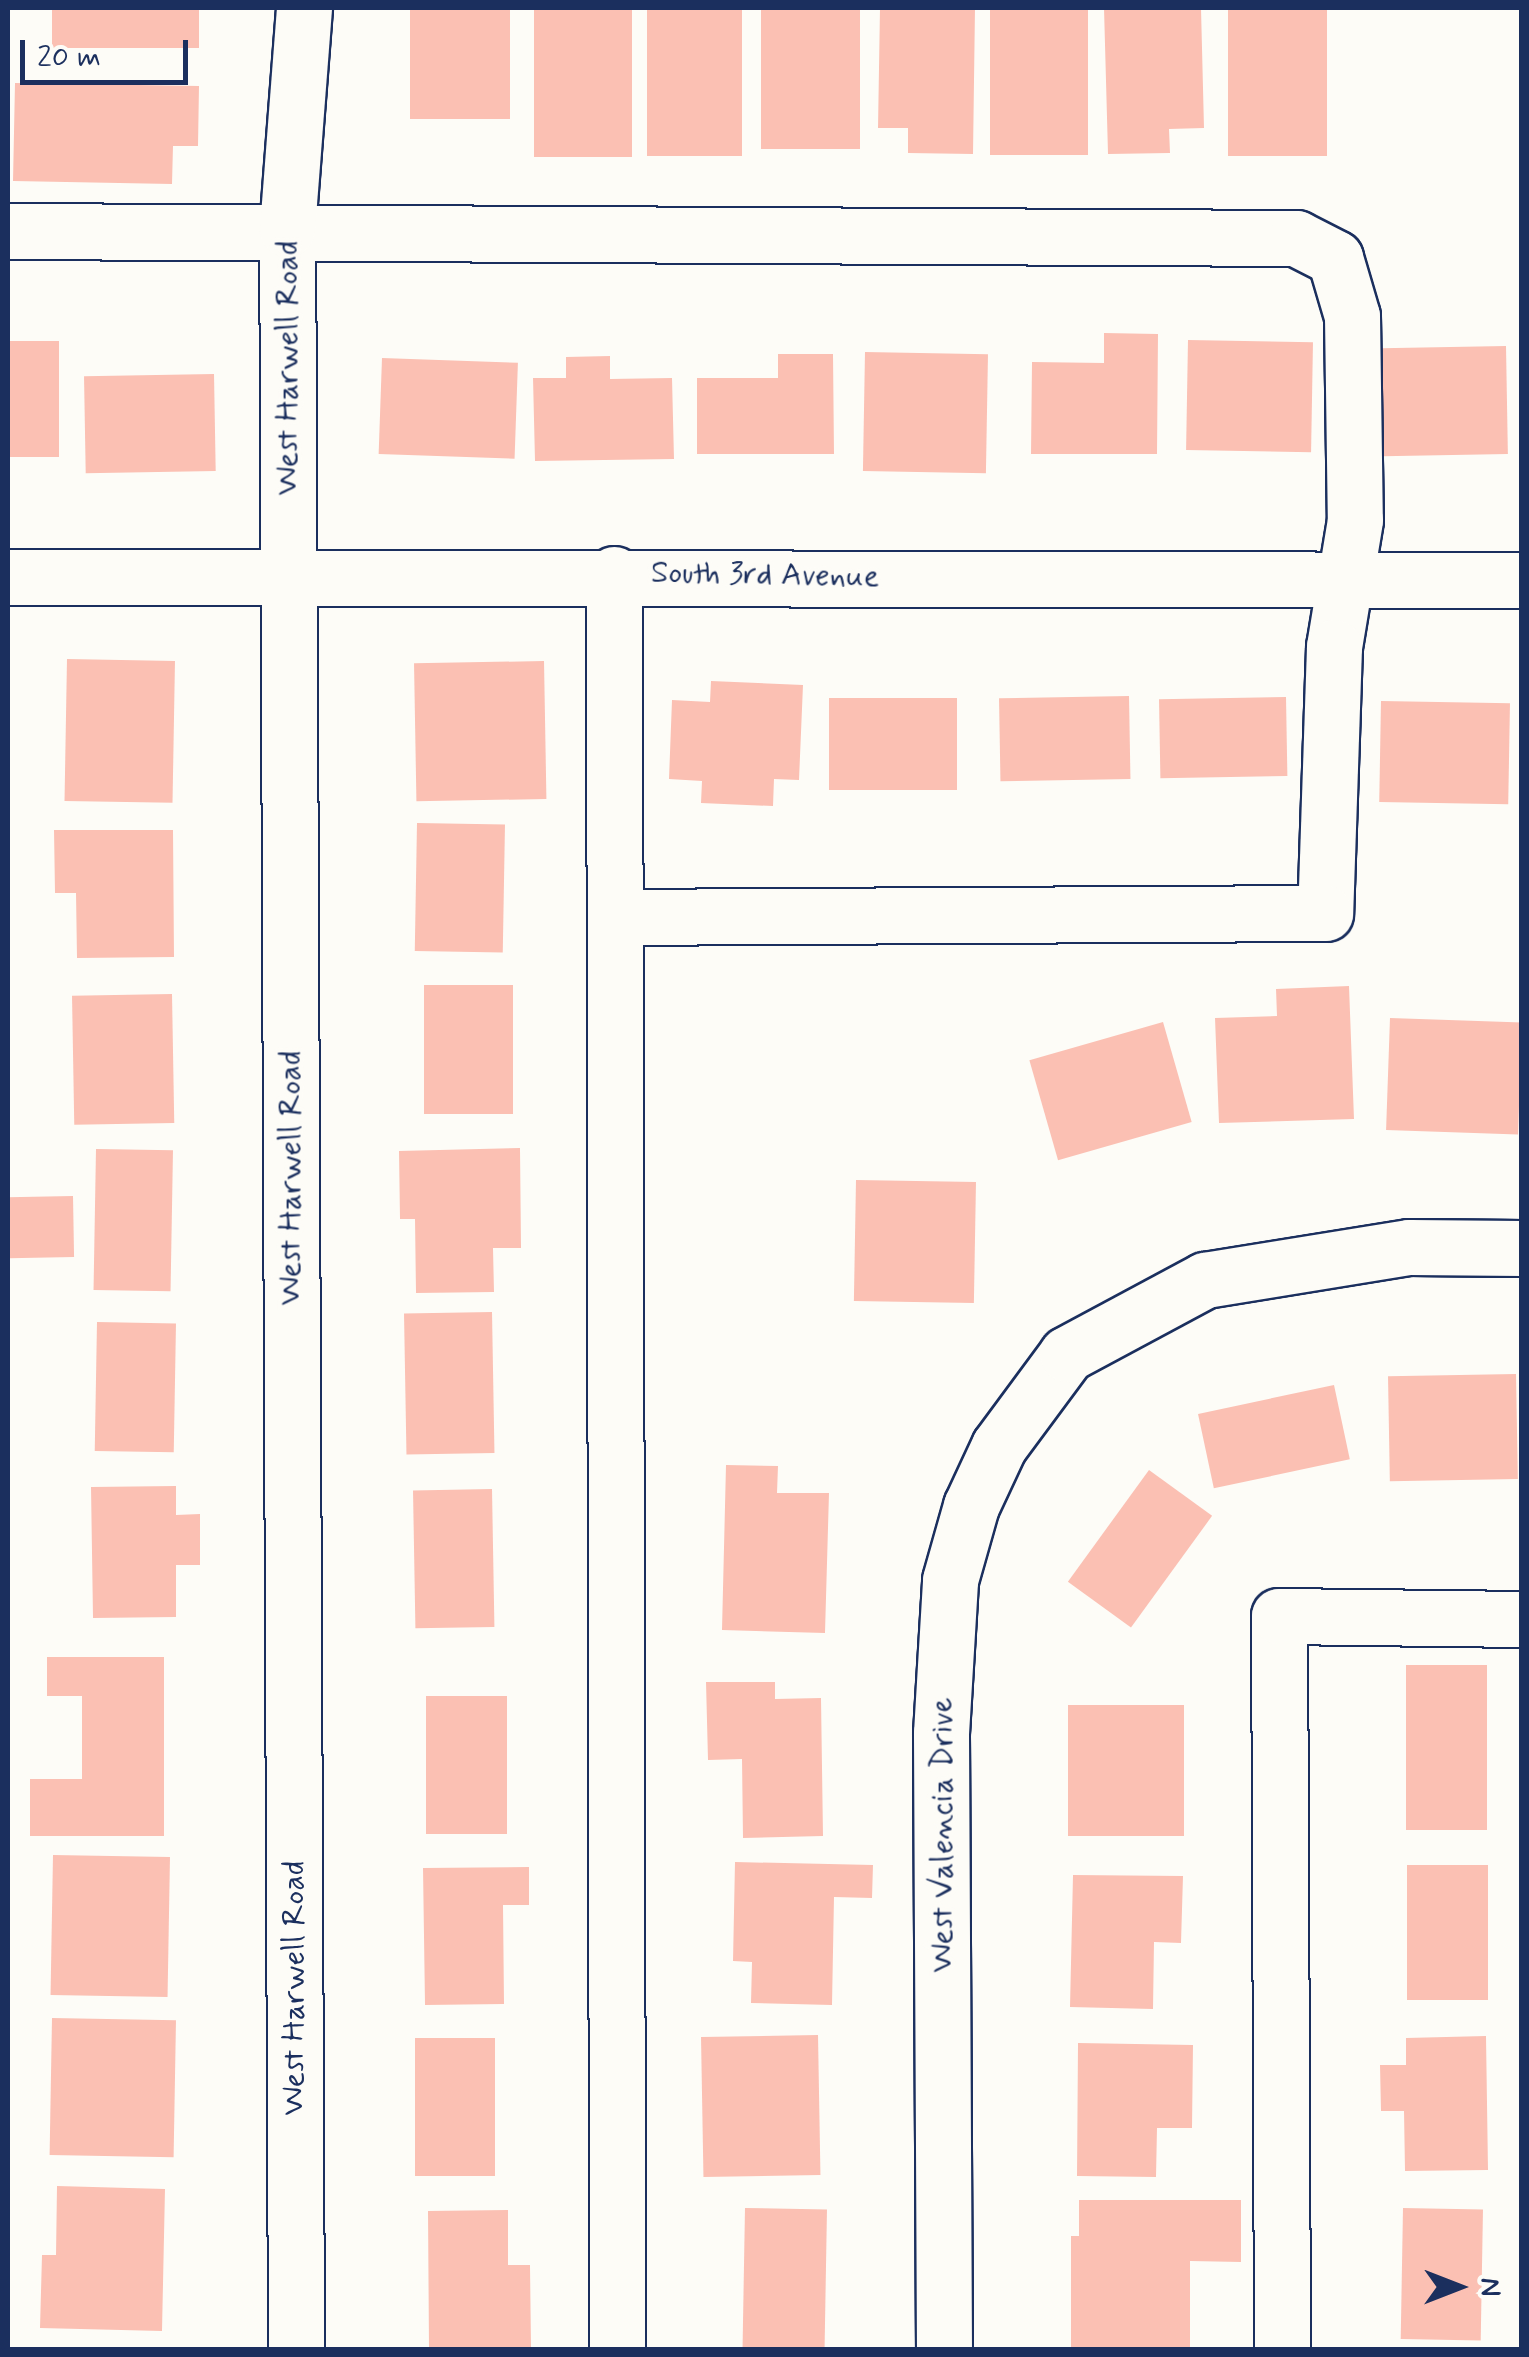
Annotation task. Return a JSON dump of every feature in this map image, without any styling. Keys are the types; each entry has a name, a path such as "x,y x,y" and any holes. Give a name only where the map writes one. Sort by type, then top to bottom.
{"street":[{"name":"West Harwell Road","path":"296,2350 287,230 304,8"},
{"path":"8,231 1296,238 1335,258 1352,316 1355,520 1334,647 1325,912 618,917"},
{"path":"614,574 618,917 617,2350"},
{"name":"South 3rd Avenue","path":"8,578 614,574 1522,580"},
{"name":"West Valencia Drive","path":"944,2350 941,1733 950,1580 971,1506 999,1446 1067,1354 1205,1280 1409,1247 1522,1248"},
{"path":"1282,2350 1279,1616 1522,1619"}],"building":[{"path":"52,8 199,8 199,48 52,48"},
{"path":"410,8 510,8 510,119 410,119"},
{"path":"534,8 632,8 632,157 534,157"},
{"path":"647,8 742,8 742,156 647,156"},
{"path":"761,8 860,8 860,149 761,149"},
{"path":"880,8 975,8 973,154 908,153 908,128 878,128"},
{"path":"990,8 1088,8 1088,155 990,155"},
{"path":"1104,8 1201,8 1204,128 1169,129 1170,153 1108,154"},
{"path":"1228,8 1327,8 1327,156 1228,156"},
{"path":"15,83 199,86 198,146 173,146 172,184 13,181"},
{"path":"1104,333 1158,334 1157,454 1031,454 1032,362 1104,363"},
{"path":"1188,340 1313,342 1311,452 1186,450"},
{"path":"8,341 59,341 59,457 8,457"},
{"path":"1506,346 1508,454 1383,456 1381,348"},
{"path":"865,352 988,354 986,473 863,471"},
{"path":"778,354 833,354 834,454 697,454 697,378 778,378"},
{"path":"610,356 610,379 672,378 674,459 535,461 533,378 566,378 566,357"},
{"path":"382,358 518,363 515,459 379,454"},
{"path":"214,374 216,471 86,473 84,376"},
{"path":"67,659 175,661 173,803 65,801"},
{"path":"544,661 546,799 416,801 414,663"},
{"path":"711,681 803,685 799,780 774,779 773,806 701,803 702,781 669,779 672,700 710,702"},
{"path":"1129,696 1130,779 1000,781 999,698"},
{"path":"1286,697 1287,776 1160,778 1159,699"},
{"path":"829,698 957,698 957,790 829,790"},
{"path":"1381,701 1510,703 1508,804 1379,802"},
{"path":"417,823 505,825 503,953 415,951"},
{"path":"54,830 173,830 174,957 77,958 76,893 55,893"},
{"path":"424,985 513,985 513,1114 424,1114"},
{"path":"1349,986 1354,1119 1219,1123 1215,1018 1277,1016 1276,989"},
{"path":"172,994 174,1123 74,1125 72,996"},
{"path":"1390,1018 1522,1023 1518,1135 1386,1130"},
{"path":"1163,1022 1192,1122 1058,1160 1029,1060"},
{"path":"520,1148 521,1248 493,1248 494,1292 416,1293 415,1219 400,1219 399,1151"},
{"path":"96,1149 173,1150 171,1291 94,1290"},
{"path":"856,1180 976,1182 974,1303 854,1301"},
{"path":"73,1196 74,1257 9,1258 8,1197"},
{"path":"492,1312 494,1453 406,1455 404,1314"},
{"path":"97,1322 176,1323 174,1452 95,1451"},
{"path":"1516,1374 1518,1479 1390,1481 1388,1376"},
{"path":"1334,1385 1350,1459 1214,1488 1198,1414"},
{"path":"726,1465 778,1466 777,1493 829,1493 825,1633 722,1630"},
{"path":"1149,1470 1212,1516 1131,1627 1068,1582"},
{"path":"176,1486 176,1515 200,1514 200,1565 176,1565 176,1617 93,1618 91,1487"},
{"path":"492,1489 494,1627 415,1628 413,1490"},
{"path":"47,1657 164,1657 164,1836 30,1836 30,1779 82,1779 82,1696 47,1696"},
{"path":"1406,1665 1487,1665 1487,1830 1406,1830"},
{"path":"706,1682 775,1682 775,1699 821,1698 823,1836 743,1838 742,1759 708,1760"},
{"path":"426,1696 507,1696 507,1834 426,1834"},
{"path":"1068,1705 1184,1705 1184,1836 1068,1836"},
{"path":"53,1855 170,1857 168,1997 51,1995"},
{"path":"735,1862 873,1865 872,1898 834,1897 832,2005 751,2003 752,1962 733,1961"},
{"path":"1407,1865 1488,1865 1488,2000 1407,2000"},
{"path":"529,1867 529,1905 503,1905 504,2004 425,2005 423,1868"},
{"path":"1073,1875 1183,1876 1181,1943 1154,1942 1153,2009 1070,2007"},
{"path":"52,2018 176,2020 174,2157 50,2155"},
{"path":"818,2035 820,2175 703,2177 701,2037"},
{"path":"1486,2036 1488,2170 1405,2171 1404,2111 1381,2111 1380,2065 1406,2065 1406,2038"},
{"path":"415,2038 495,2038 495,2176 415,2176"},
{"path":"1078,2043 1193,2045 1192,2128 1157,2128 1156,2177 1077,2176"},
{"path":"57,2186 165,2189 162,2331 40,2328 42,2255 56,2255"},
{"path":"1079,2200 1241,2200 1241,2262 1190,2261 1190,2350 1071,2349 1071,2236 1079,2236"},
{"path":"745,2208 827,2209 825,2350 743,2349"},
{"path":"1403,2208 1483,2209 1481,2340 1401,2339"},
{"path":"508,2210 508,2265 530,2265 531,2348 429,2349 428,2211"}]}
